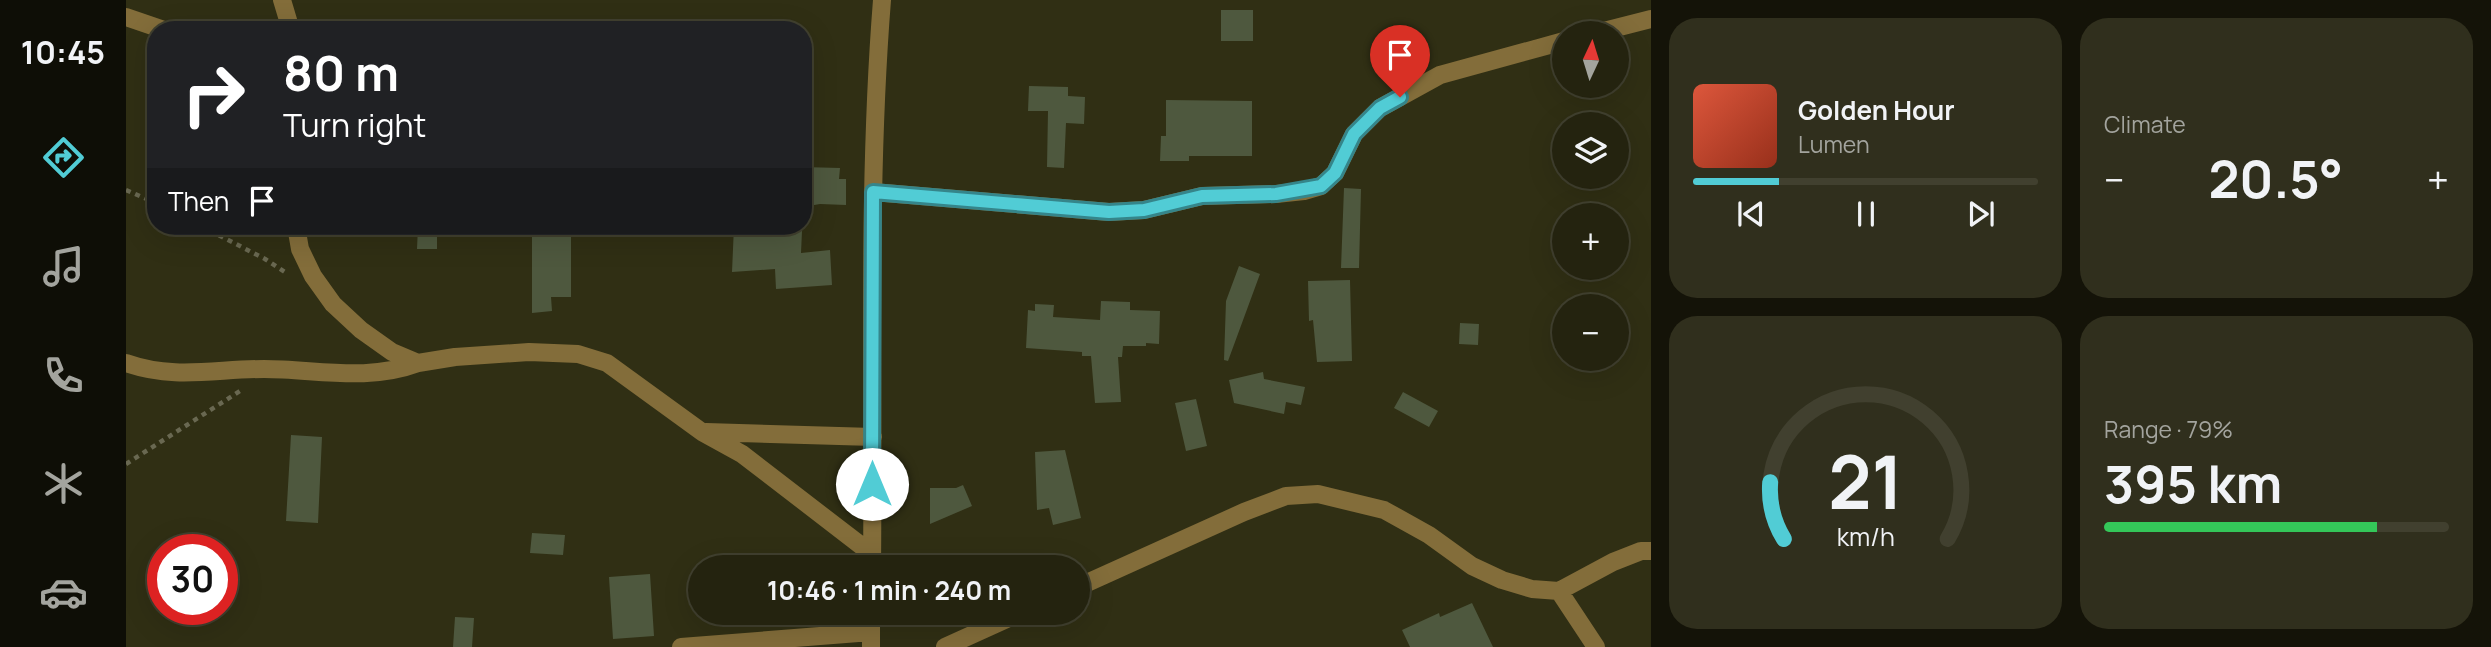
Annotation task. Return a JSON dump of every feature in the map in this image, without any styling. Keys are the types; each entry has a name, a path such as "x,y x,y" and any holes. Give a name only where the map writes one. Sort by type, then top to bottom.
{"street":[{"path":"282,0 288,21"},
{"path":"872,555 873,192 876,83 882,0"},
{"path":"126,17 147,24"},
{"path":"1629,25 1651,19"},
{"path":"873,192 1109,212 1144,210 1202,196 1304,191 1321,186 1335,173 1354,134 1380,108 1440,75 1552,44"},
{"path":"298,235 300,249 309,267 332,303 361,330 392,352 418,363"},
{"path":"126,363 163,373 254,369 335,374 385,373 418,363 455,357 529,352 578,354 607,363 702,432 742,454 866,555"},
{"path":"702,432 873,438"},
{"path":"1090,582 1244,512 1286,496 1318,494 1384,510 1429,535 1472,566 1502,580 1532,589 1559,591 1613,562 1641,551 1651,551"},
{"path":"1559,591 1596,647"},
{"path":"946,647 994,625"},
{"path":"681,647 871,640"}],"path":[{"path":"126,190 147,199"},
{"path":"218,235 265,259 299,281"},
{"path":"126,464 241,391"}],"building":[{"path":"1221,10 1253,10 1253,41 1221,41"},
{"path":"1029,86 1068,87 1068,96 1085,97 1084,124 1066,123 1064,168 1047,167 1048,111 1028,111"},
{"path":"1166,100 1252,101 1252,156 1189,156 1189,161 1160,161 1161,136 1166,136"},
{"path":"812,167 840,168 839,179 846,179 846,205 812,205"},
{"path":"1344,188 1361,189 1359,268 1341,268"},
{"path":"418,235 437,235 437,249 417,249"},
{"path":"532,235 571,235 571,297 551,297 552,311 532,313"},
{"path":"734,235 802,235 801,253 830,250 832,285 776,289 775,269 732,272"},
{"path":"1239,266 1260,274 1228,361 1224,360 1226,301"},
{"path":"1350,280 1352,361 1317,362 1313,320 1309,321 1308,281"},
{"path":"1101,301 1130,302 1130,310 1160,311 1159,344 1123,346 1122,357 1118,357 1121,402 1095,403 1091,356 1082,356 1082,352 1026,348 1028,310 1035,311 1035,304 1054,305 1053,317 1100,320"},
{"path":"1460,323 1479,324 1478,345 1459,344"},
{"path":"1263,372 1264,379 1305,387 1301,405 1286,402 1284,414 1234,403 1229,380"},
{"path":"1403,392 1438,411 1429,427 1394,408"},
{"path":"1196,399 1207,446 1186,451 1175,403"},
{"path":"291,435 322,437 318,523 286,521"},
{"path":"1065,450 1081,518 1053,525 1049,508 1037,510 1035,452"},
{"path":"963,485 972,506 930,524 930,488 956,488"},
{"path":"532,533 565,535 563,555 530,553"},
{"path":"650,574 654,636 613,639 609,577"},
{"path":"1472,603 1493,647 1410,647 1402,630 1439,613 1440,617"},
{"path":"455,617 474,618 472,647 453,647"}],"route":[{"path":"872,484 873,192 1109,212 1144,210 1202,196 1304,191 1321,186 1335,173 1354,134 1380,108 1400,97"}]}
